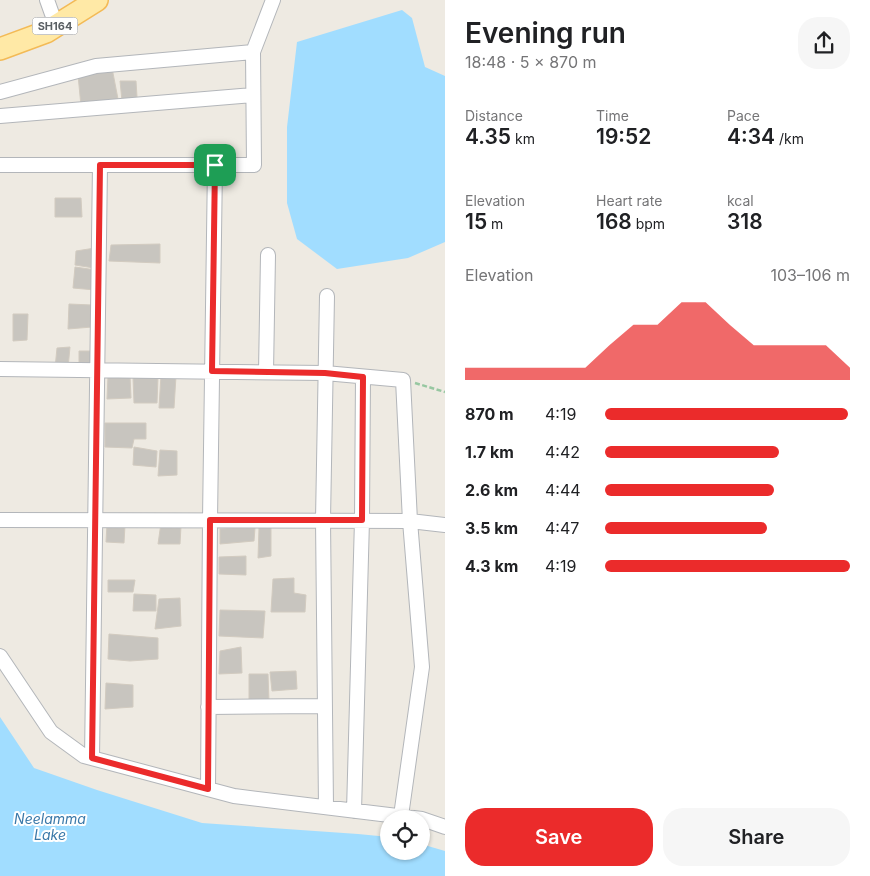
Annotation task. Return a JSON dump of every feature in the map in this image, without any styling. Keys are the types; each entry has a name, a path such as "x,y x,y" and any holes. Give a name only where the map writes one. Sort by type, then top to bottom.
{"main road":[{"name":"SH164","path":"4,48 49,7 71,0"},
{"name":"SH164","path":"4,48 46,32 97,0"}],"street":[{"path":"0,165 254,165 253,52 273,0"},
{"path":"0,92 96,66 253,52"},
{"path":"0,116 253,95"},
{"path":"92,758 100,165"},
{"path":"208,789 215,165"},
{"path":"266,372 268,256"},
{"path":"326,807 323,520 327,296"},
{"path":"0,370 325,373 403,380 410,520 422,667 402,810"},
{"path":"354,810 362,520 363,377"},
{"path":"0,520 410,520 445,525"},
{"path":"0,656 52,732 84,756 234,796 380,813"},
{"path":"208,707 325,706"},
{"path":"430,822 445,827"}],"path":[{"path":"403,380 445,392"}],"water":[{"path":"402,10 412,18 425,67 445,76 445,242 408,258 337,269 297,239 287,203 287,127 297,42"},
{"name":"Neelamma Lake","path":"0,717 34,768 202,823 380,836 380,860 430,860 430,847 445,851 445,876 0,876"}],"building":[{"path":"112,68 118,99 81,106 78,75"},
{"path":"120,81 136,81 137,97 122,101"},
{"path":"55,198 81,198 82,217 55,217"},
{"path":"160,244 160,263 109,261 111,245"},
{"path":"95,248 94,268 75,265 76,251"},
{"path":"75,267 96,270 95,290 73,288"},
{"path":"69,304 92,305 92,327 68,329"},
{"path":"13,314 28,314 27,340 13,341"},
{"path":"70,347 68,368 55,368 57,348"},
{"path":"79,351 91,351 90,368 79,369"},
{"path":"161,375 176,376 174,408 159,408"},
{"path":"108,376 130,376 131,398 107,399"},
{"path":"133,377 158,377 157,403 134,403"},
{"path":"105,423 146,423 146,439 134,439 132,448 105,447"},
{"path":"134,447 157,451 156,467 133,465"},
{"path":"160,450 177,451 177,475 158,476"},
{"path":"161,523 181,526 180,544 158,544"},
{"path":"107,524 125,525 124,543 106,542"},
{"path":"271,527 271,556 258,558 259,528"},
{"path":"255,528 254,541 220,544 220,529"},
{"path":"246,556 246,575 219,574 219,557"},
{"path":"294,578 294,593 306,595 305,612 271,612 273,579"},
{"path":"108,580 135,580 133,592 108,592"},
{"path":"134,594 156,595 156,611 133,611"},
{"path":"180,598 181,626 155,629 159,599"},
{"path":"220,610 265,611 263,638 219,636"},
{"path":"109,634 158,638 158,659 130,661 108,659"},
{"path":"241,647 242,673 219,674 220,651"},
{"path":"296,671 297,689 272,691 270,672"},
{"path":"249,674 268,674 269,702 249,703"},
{"path":"106,683 133,685 133,707 105,709"}],"route":[{"path":"100,165 215,165 212,371 325,373 363,377 362,520 210,520 208,789 92,758 100,165"}]}
